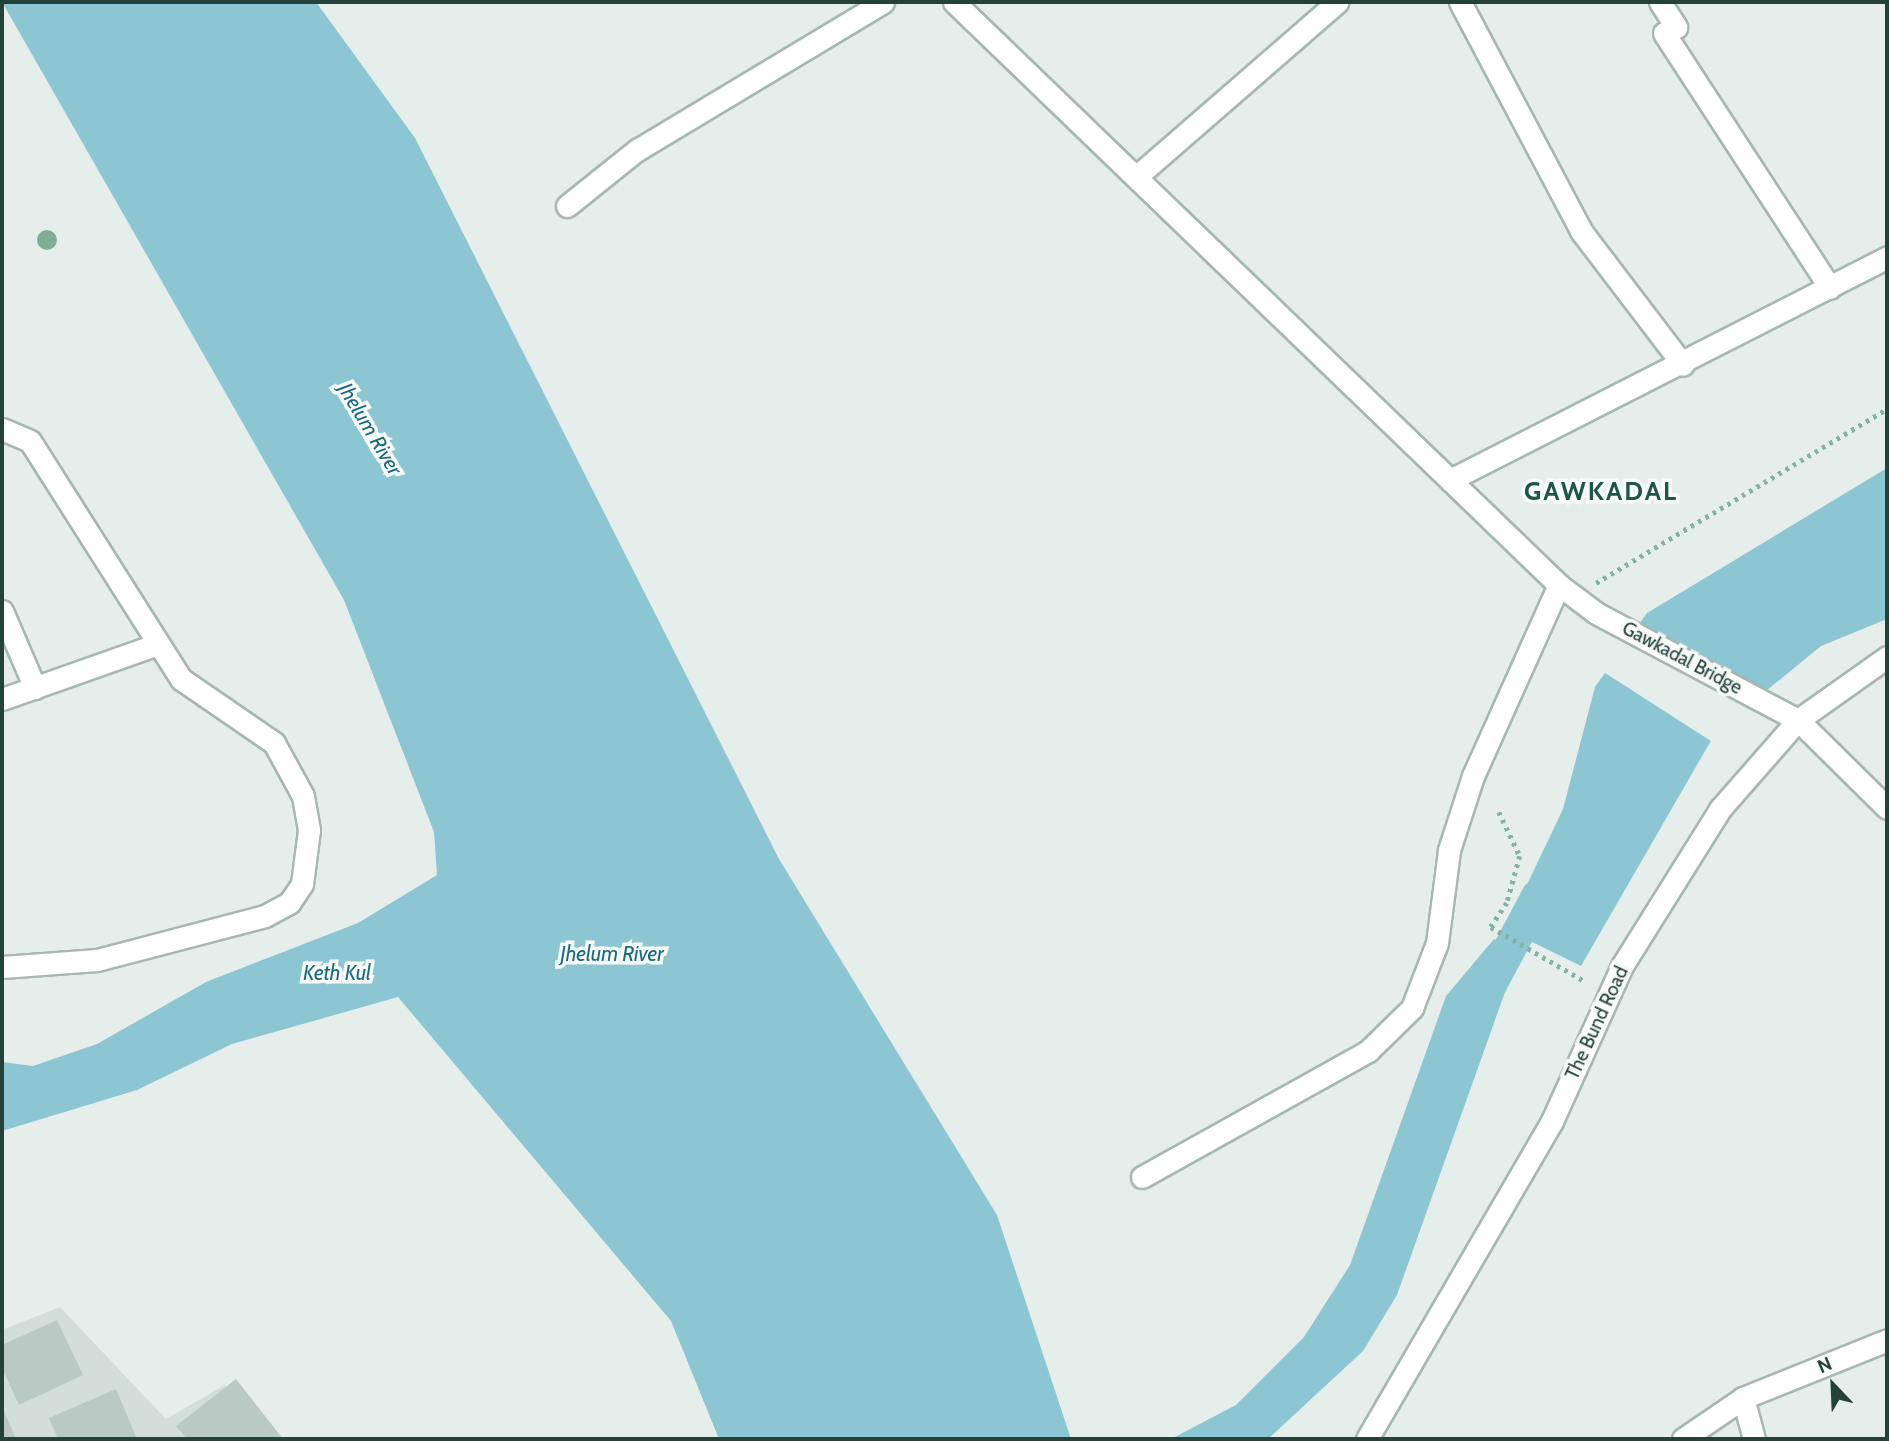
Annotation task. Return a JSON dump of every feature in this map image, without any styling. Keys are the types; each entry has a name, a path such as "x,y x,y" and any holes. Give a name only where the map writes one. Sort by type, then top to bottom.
{"street":[{"path":"567,206 637,150 883,2"},
{"name":"Gawkadal Bridge","path":"954,2 1566,591 1596,613 1798,720 1887,808"},
{"path":"1136,177 1337,2"},
{"path":"1460,2 1581,232 1683,365"},
{"path":"1660,2 1670,30 1830,288"},
{"path":"1450,480 1683,365 1887,257"},
{"path":"2,429 30,441 155,645 181,679 254,726 289,766 309,830 302,884 289,903 236,928 97,960 2,967"},
{"path":"1142,1177 1368,1051 1412,1008 1437,943 1449,850 1474,776 1566,591"},
{"path":"2,611 35,688"},
{"path":"2,699 155,645"},
{"name":"The Bund Road","path":"1367,1439 1478,1259 1552,1121 1622,965 1720,809 1798,720 1887,657"},
{"path":"1683,1439 1743,1398 1887,1340"},
{"path":"1743,1398 1754,1439"}],"path":[{"path":"1566,591 1887,410"},
{"path":"1499,812 1520,856 1507,903 1491,927 1498,935 1527,952 1599,988 1588,1006 1601,1013"}],"shaded area":[{"path":"60,1307 166,1419 225,1385 276,1439 2,1439 2,1330"}],"water":[{"name":"Jhelum River","path":"2,2 316,2 415,138 779,859 997,1215 1071,1439 719,1439 671,1321 398,997 232,1044 137,1090 2,1131 2,1062 33,1066 97,1044 206,982 358,923 437,875 434,832 344,600"},
{"path":"1887,468 1887,619 1821,646 1716,732 1581,966 1506,929 1563,809 1595,687 1647,613"},
{"path":"1494,939 1520,950 1397,1295 1363,1351 1268,1439 1171,1439 1236,1405 1304,1337 1350,1265 1446,996"}],"pier":[{"path":"1634,627 1767,694 1714,743 1602,671"}],"building":[{"path":"57,1320 83,1375 19,1405 2,1368 2,1345"},
{"path":"236,1379 283,1439 187,1439 176,1426"},
{"path":"116,1389 137,1439 58,1439 49,1418"},
{"path":"2,1406 16,1439 2,1439"}],"waterway":[{"path":"1490,984 1537,896"}],"district":[{"name":"GAWKADAL","path":"1601,492"}],"water label":[{"name":"Keth Kul","path":"337,973"}]}
